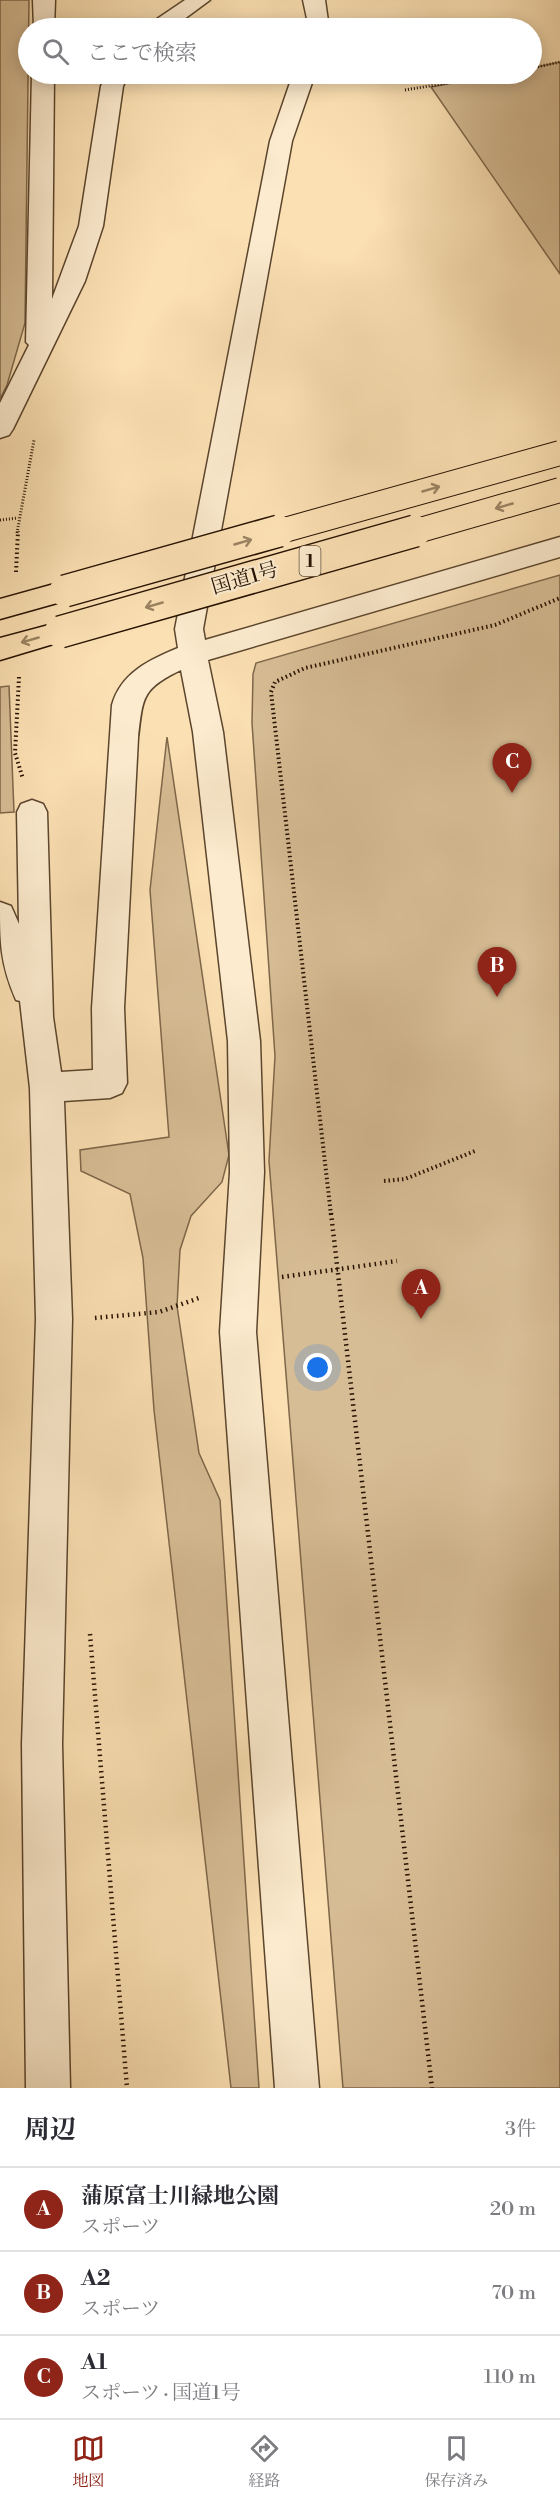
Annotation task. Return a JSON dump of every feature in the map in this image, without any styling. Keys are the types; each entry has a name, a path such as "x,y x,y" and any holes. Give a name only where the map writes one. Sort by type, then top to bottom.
{"highway":[{"name":"国道1号","path":"0,608 560,453"},
{"name":"国道1号","path":"0,649 560,490"}],"street":[{"path":"44,0 44,18"},
{"path":"173,18 199,0"},
{"path":"314,0 317,18"},
{"path":"39,350 43,84"},
{"path":"0,429 74,281 91,226 113,84"},
{"path":"297,2088 238,1332 247,1172 244,1041 208,732 189,629 281,141 301,84"},
{"path":"47,1088 110,1083 108,1008 123,738 129,696 147,677 192,654 560,547"},
{"path":"32,812 37,1017 47,1088 54,1319 42,1744 48,2088"},
{"path":"0,915 37,1017"}],"path":[{"path":"542,66 560,62"},
{"path":"405,90 440,84"},
{"path":"16,577 18,518 27,481"},
{"path":"0,520 18,518"},
{"path":"432,2088 271,692 275,682 305,668 495,625 560,598"},
{"path":"15,753 20,676"},
{"path":"384,1181 405,1179 475,1151"},
{"path":"92,1318 159,1312"},
{"path":"96,1700 127,2088"}],"shaded area":[{"path":"0,0 29,0 29,18 18,18 18,84 28,84 25,323 7,385 0,399"},
{"path":"560,62 560,274 431,87 447,84 542,84 542,66"},
{"path":"560,575 560,2088 343,2088 269,1161 275,1056 252,723 253,674 256,663"},
{"path":"9,686 14,812 0,813 0,687"},
{"path":"167,737 229,1155 222,1182 191,1216 180,1250 177,1306 199,1453 220,1500 259,2088 231,2088 154,1410 143,1258 130,1194 81,1171 80,1150 169,1137 150,890"}],"place":[{"name":"A1","path":"512,793"},
{"name":"A2","path":"497,997"},
{"name":"蒲原富士川緑地公園","path":"421,1319"}]}
